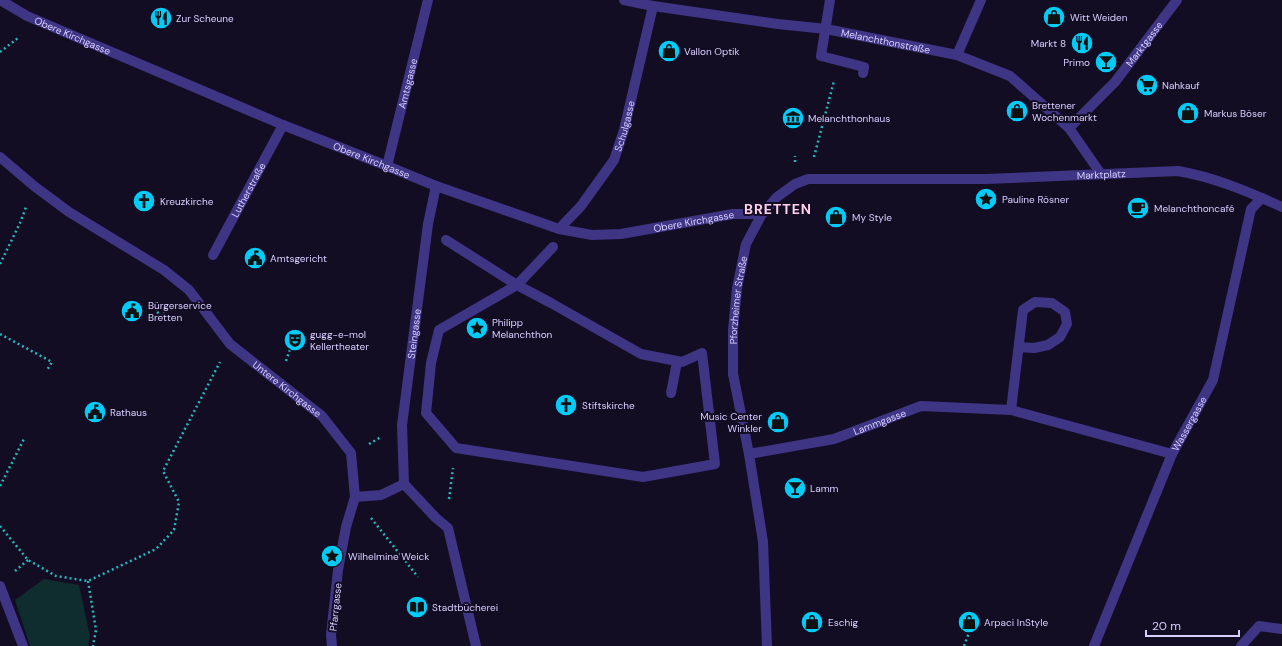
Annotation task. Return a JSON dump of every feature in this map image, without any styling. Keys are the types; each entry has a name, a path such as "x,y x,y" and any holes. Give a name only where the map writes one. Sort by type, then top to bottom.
{"street":[{"name":"Obere Kirchgasse","path":"0,0 27,16 283,125 436,186 559,230 592,235 620,234 733,214 762,214"},
{"name":"Amtsgasse","path":"386,166 428,0"},
{"name":"Melanchthonstraße","path":"624,0 653,6 826,29 957,55 1010,76 1069,128 1101,174"},
{"path":"830,0 821,56 864,67 863,73"},
{"path":"957,55 981,0"},
{"name":"Marktgasse","path":"1069,128 1111,87 1177,0"},
{"name":"Schulgasse","path":"559,230 581,206 614,160 624,130 653,6"},
{"name":"Lutherstraße","path":"213,255 283,125"},
{"name":"Untere Kirchgasse","path":"0,157 34,186 75,216 164,270 189,290 230,344 322,416 351,453"},
{"name":"Marktplatz","path":"1007,179 1178,171 1195,174 1262,198 1282,207"},
{"name":"Pforzheimer Straße","path":"767,646 763,542 749,454 733,374 733,330 737,288 746,244 762,214 777,197 795,184 808,179 1007,179"},
{"name":"Steingasse","path":"404,484 402,425 428,224 436,186"},
{"name":"Wassergasse","path":"1094,646 1172,454 1213,380 1251,209 1262,198"},
{"path":"446,240 517,285 641,354 682,362 702,353 715,464 643,477 456,448 426,413 432,363 439,330 517,285 553,247"},
{"path":"1012,410 1023,310 1036,302 1052,303 1065,312 1067,324 1060,337 1048,345 1034,348 1019,347"},
{"path":"671,393 677,362"},
{"name":"Lammgasse","path":"749,454 834,439 921,406 1012,410 1172,454"},
{"path":"351,453 355,498 381,495 404,484 436,518 448,528 476,646"},
{"name":"Pfarrgasse","path":"332,646 331,635 338,570 346,527 355,498"},
{"path":"0,586 23,646"},
{"path":"1241,646 1259,626 1282,629"}],"path":[{"path":"814,158 839,61"},
{"path":"0,264 20,223 34,186"},
{"path":"279,382 297,329"},
{"path":"0,334 52,362 47,370"},
{"path":"0,526 28,560 56,576 88,581 156,549 174,530 179,502 163,471 197,401 230,344"},
{"path":"351,453 402,425"},
{"path":"0,486 25,437"},
{"path":"355,498 418,577"},
{"path":"88,581 96,630 93,646"},
{"path":"964,646 970,630"}],"green space":[{"path":"44,579 79,585 90,636 88,646 30,646 15,600"}],"place":[{"name":"Witt Weiden","path":"1054,17"},
{"name":"Zur Scheune","path":"161,18"},
{"name":"Markt 8","path":"1082,43"},
{"name":"Vallon Optik","path":"669,51"},
{"name":"Primo","path":"1106,62"},
{"name":"Nahkauf","path":"1147,85"},
{"name":"Brettener Wochenmarkt","path":"1017,111"},
{"name":"Markus Böser","path":"1188,113"},
{"name":"Melanchthonhaus","path":"793,118"},
{"name":"Pauline Rösner","path":"986,199"},
{"name":"Kreuzkirche","path":"144,201"},
{"name":"Melanchthoncafé","path":"1138,208"},
{"name":"My Style","path":"836,217"},
{"name":"Amtsgericht","path":"255,258"},
{"name":"Bürgerservice Bretten","path":"132,311"},
{"name":"Philipp Melanchthon","path":"477,328"},
{"name":"gugg-e-mol Kellertheater","path":"295,340"},
{"name":"Stiftskirche","path":"566,405"},
{"name":"Rathaus","path":"95,412"},
{"name":"Music Center Winkler","path":"778,422"},
{"name":"Lamm","path":"795,488"},
{"name":"Wilhelmine Weick","path":"332,556"},
{"name":"Stadtbücherei","path":"417,607"},
{"name":"Eschig","path":"812,622"},
{"name":"Arpaci InStyle","path":"969,622"}],"district":[{"name":"BRETTEN","path":"778,209"}]}
